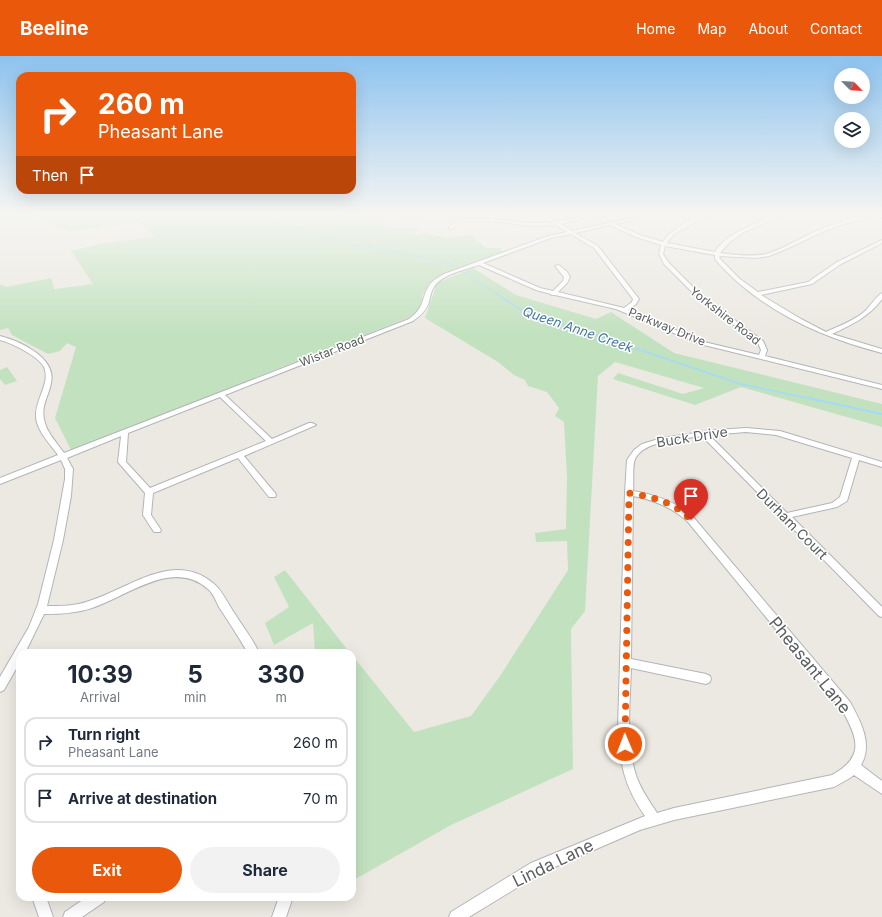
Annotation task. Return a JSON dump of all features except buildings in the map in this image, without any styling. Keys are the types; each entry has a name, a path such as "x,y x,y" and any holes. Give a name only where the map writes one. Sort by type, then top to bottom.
{"street":[{"name":"Wistar Road","path":"0,481 411,320 419,315 425,308 429,288 433,283 455,272 506,253"},
{"path":"602,253 634,294 636,300 625,310"},
{"name":"Yorkshire Road","path":"661,253 666,263 699,296 757,337 763,346 762,358"},
{"path":"716,253 717,258 723,265 758,294 826,334 882,351"},
{"path":"717,253 741,257 764,256 770,253"},
{"path":"758,294 810,283 839,263 857,253"},
{"name":"Parkway Drive","path":"479,263 530,286 553,294 625,310 695,340 882,387"},
{"path":"553,294 565,282 567,277 565,273 557,266"},
{"path":"826,334 869,312 876,305 882,295"},
{"path":"0,338 11,341 33,354 46,366 49,383 41,409 40,420 47,433 64,456 69,469 69,485 41,610 22,649"},
{"path":"221,395 272,442"},
{"path":"146,489 239,455 312,425"},
{"name":"Buck Drive","path":"654,819 633,787 626,759 624,728 629,493 630,466 632,458 637,452 652,442 738,430 777,433 882,464"},
{"path":"125,432 122,462 146,489 147,515 157,530"},
{"name":"Durham Court","path":"704,434 882,612"},
{"path":"239,455 272,496"},
{"path":"785,516 834,505 844,499 856,457"},
{"name":"Pheasant Lane","path":"629,493 668,502 685,513 846,706 856,725 861,744 859,759 855,768"},
{"path":"41,610 63,610 90,605 156,576 169,574 191,576 206,582 212,588 251,649"},
{"path":"0,687 16,660"},
{"path":"626,663 706,679"},
{"path":"654,819 747,798 834,781 846,776 855,768 882,788"},
{"name":"Linda Lane","path":"456,917 536,868 576,850 654,819"},
{"path":"40,901 46,917"},
{"path":"70,917 93,901"},
{"path":"280,916 285,901"}],"green space":[{"path":"72,253 502,253 435,278 423,294 418,314 71,450 55,418 76,347 67,343 60,351 48,354 12,335 8,328 0,330 0,284 7,287 51,278 54,289 93,284"},
{"path":"473,268 516,295 596,319 611,312 674,353 882,404 882,427 741,387 695,405 613,379 618,373 683,394 704,388 615,362 598,376 585,611 571,629 573,769 451,825 356,879 356,660 414,732 471,716 500,676 568,570 567,541 536,542 535,533 566,529 567,476 564,422 555,416 559,408 547,392 528,386 525,380 514,375 498,362 425,318 437,283"},
{"path":"7,367 17,381 5,385 0,379 0,370"},
{"path":"285,570 347,649 315,649 313,623 274,645 265,623 289,607 274,577"}],"waterway":[{"name":"Queen Anne Creek","path":"398,253 449,263 498,295"},
{"name":"Queen Anne Creek","path":"497,294 519,309 741,384 817,400"},
{"name":"Queen Anne Creek","path":"812,399 882,414"}],"route":[{"path":"625,744 624,728 629,493 648,496 668,502 685,513 691,520"}]}
